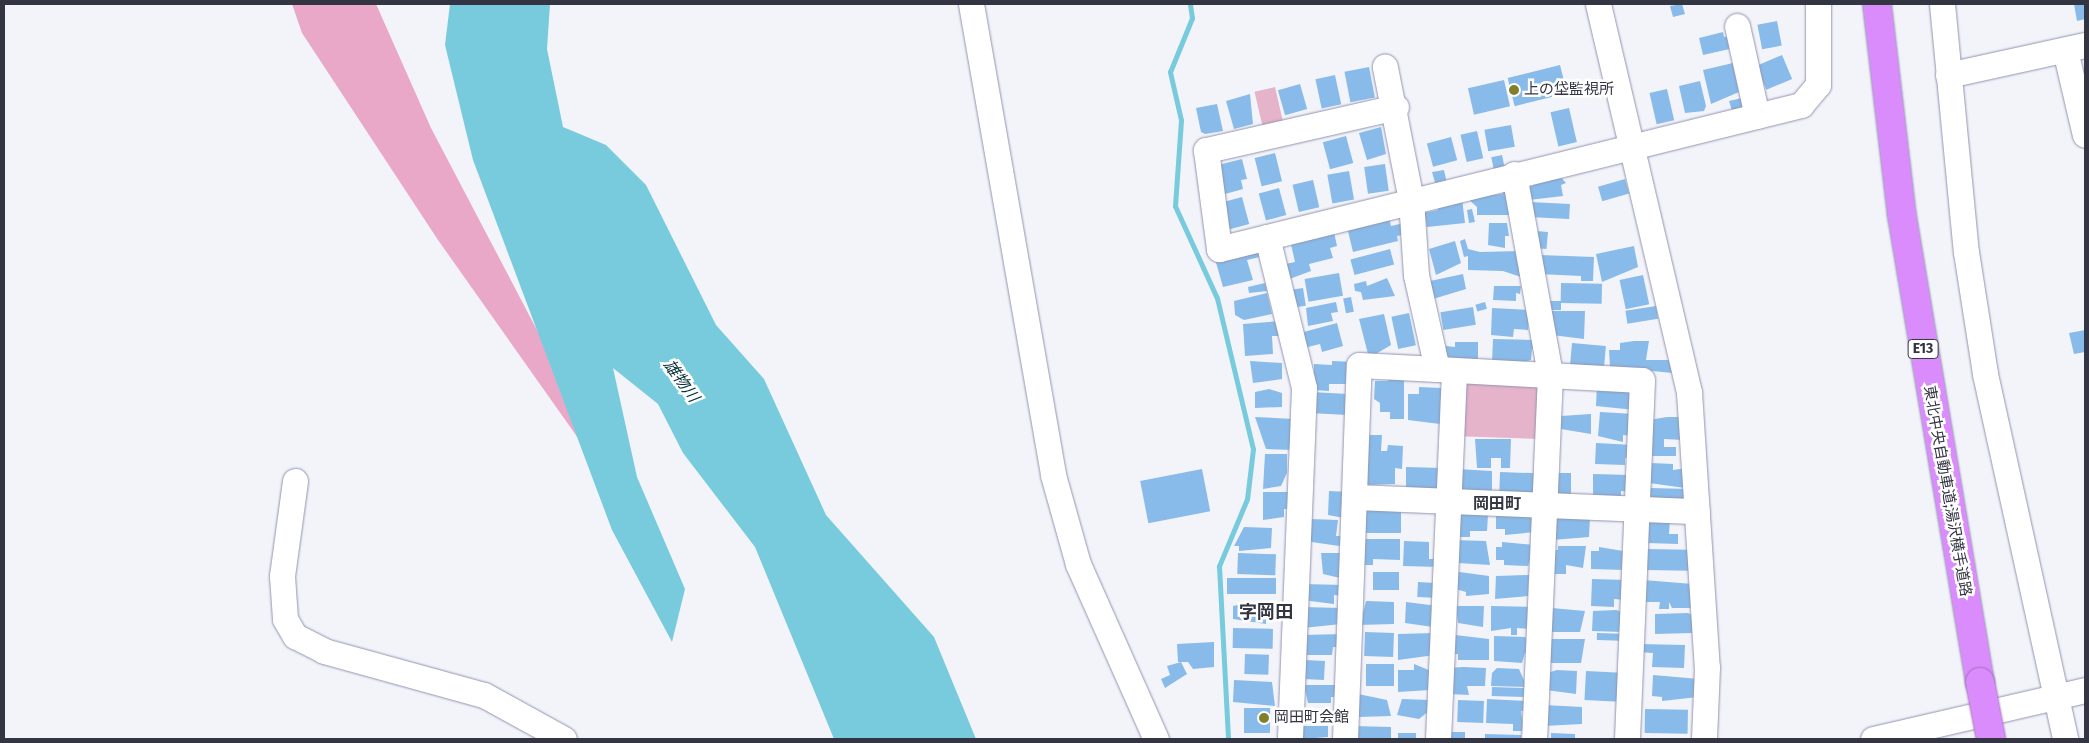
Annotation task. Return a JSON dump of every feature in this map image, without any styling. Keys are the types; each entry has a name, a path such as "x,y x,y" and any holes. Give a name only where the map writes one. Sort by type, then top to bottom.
{"highway":[{"name":"東北中央自動車道;湯沢横手道路","path":"1877,8 1902,216 1991,739"}],"street":[{"path":"971,4 1053,475 1078,564 1156,739"},
{"path":"1601,4 1689,392 1707,667 1704,739"},
{"path":"1396,107 1206,150 1219,249 1514,174 1801,106 1818,85 1818,4"},
{"path":"1942,4 1966,252 1985,374 2065,739"},
{"path":"1737,26 1757,116"},
{"path":"1948,75 2075,48 2085,135"},
{"path":"1385,67 1396,107 1411,200 1416,275 1445,370 1448,503 1438,739"},
{"path":"1514,174 1550,375 1534,739"},
{"path":"1267,237 1304,388 1290,739"},
{"path":"1345,739 1356,497 1359,365 1642,380 1628,739"},
{"path":"295,481 282,576 285,619 295,636 324,651 484,695 564,739"},
{"path":"1356,497 1448,503 1697,511"},
{"path":"1873,739 2085,690"}],"shaded area":[{"path":"292,4 376,4 431,128 538,332 578,438 438,240 302,33"},
{"path":"1275,87 1283,123 1263,128 1255,92"},
{"path":"1454,371 1550,374 1548,439 1452,436"}],"water":[{"name":"雄物川","path":"450,4 550,4 547,49 563,127 606,145 646,185 716,325 764,379 826,515 934,637 976,739 834,739 755,547 683,453 658,404 613,368 637,477 685,589 672,642 612,530 473,160 445,45"}],"building":[{"path":"1682,4 1685,14 1673,17 1670,6"},
{"path":"2074,4 2085,4 2085,19 2077,21"},
{"path":"1777,21 1782,46 1762,49 1757,25"},
{"path":"1723,32 1724,37 1731,36 1734,48 1703,55 1699,38"},
{"path":"1782,55 1792,79 1766,90 1756,66"},
{"path":"1733,63 1739,92 1711,104 1703,70"},
{"path":"1560,65 1567,93 1515,106 1508,78"},
{"path":"1369,67 1375,97 1350,102 1344,72"},
{"path":"1335,75 1341,104 1322,109 1315,79"},
{"path":"1504,80 1510,106 1474,115 1468,88"},
{"path":"1700,81 1706,106 1704,111 1685,113 1679,86"},
{"path":"1300,84 1307,109 1285,115 1278,90"},
{"path":"1667,89 1674,120 1657,124 1649,93"},
{"path":"1250,94 1253,124 1234,129 1226,101"},
{"path":"1746,97 1749,108 1733,114 1729,101"},
{"path":"1217,104 1223,131 1205,134 1201,132 1196,108"},
{"path":"1569,108 1577,142 1558,146 1550,112"},
{"path":"1511,125 1515,147 1488,151 1484,130"},
{"path":"1381,127 1386,154 1367,160 1359,133"},
{"path":"1477,131 1483,158 1467,162 1460,135"},
{"path":"1346,136 1353,163 1330,169 1323,142"},
{"path":"1451,137 1457,160 1433,167 1427,143"},
{"path":"1275,153 1282,181 1262,186 1255,158"},
{"path":"1502,155 1505,169 1494,171 1491,157"},
{"path":"1242,159 1247,179 1241,180 1243,189 1225,194 1218,165"},
{"path":"1385,164 1389,191 1368,194 1364,167"},
{"path":"1444,170 1447,184 1436,186 1432,172"},
{"path":"1349,171 1354,200 1332,203 1327,175"},
{"path":"1558,174 1566,183 1561,185 1563,196 1529,200 1526,187 1533,186 1532,180"},
{"path":"1625,179 1629,193 1602,201 1598,187"},
{"path":"1313,180 1319,207 1299,212 1293,185"},
{"path":"1279,188 1286,215 1266,220 1259,193"},
{"path":"1511,189 1509,215 1477,215 1477,207 1466,197 1503,194 1502,190"},
{"path":"1242,197 1249,224 1230,229 1223,202"},
{"path":"1462,199 1465,223 1427,227 1424,213 1438,210 1437,204"},
{"path":"1530,202 1570,204 1569,219 1529,217"},
{"path":"1472,209 1475,222 1469,223 1467,210"},
{"path":"1389,217 1391,226 1404,223 1407,234 1397,236 1398,241 1353,252 1347,227"},
{"path":"1489,223 1507,223 1509,236 1505,236 1505,248 1488,245"},
{"path":"1536,231 1548,232 1546,249 1535,248"},
{"path":"1334,232 1337,246 1330,248 1333,258 1309,264 1311,271 1284,281 1281,265 1295,262 1290,240"},
{"path":"1465,239 1468,249 1480,252 1520,251 1524,278 1503,271 1468,270 1468,256 1464,257 1460,241"},
{"path":"1455,241 1461,263 1436,275 1429,249"},
{"path":"1634,246 1638,267 1602,282 1596,254"},
{"path":"1262,247 1264,256 1247,260 1253,280 1223,287 1215,259"},
{"path":"1390,249 1394,264 1355,275 1350,260"},
{"path":"1540,255 1594,257 1593,281 1581,281 1581,276 1539,274"},
{"path":"1339,273 1343,296 1309,302 1305,279"},
{"path":"1463,274 1466,289 1433,299 1430,281"},
{"path":"1643,275 1649,304 1626,309 1620,280"},
{"path":"1387,278 1395,296 1363,300 1361,292 1355,291 1354,284 1366,281 1367,286"},
{"path":"1265,283 1267,291 1249,293 1248,287"},
{"path":"1561,283 1602,284 1602,304 1561,303"},
{"path":"1494,286 1521,286 1520,294 1516,293 1516,301 1493,300"},
{"path":"1303,288 1306,306 1291,308 1288,290"},
{"path":"1267,293 1272,314 1244,320 1235,315 1234,301"},
{"path":"1351,297 1354,312 1346,313 1343,299"},
{"path":"1546,301 1561,301 1561,310 1546,310"},
{"path":"1336,302 1338,312 1331,313 1333,321 1308,326 1306,308"},
{"path":"1485,302 1487,309 1477,311 1475,305"},
{"path":"1656,306 1658,319 1627,324 1625,311"},
{"path":"1473,307 1476,325 1443,330 1440,312"},
{"path":"1492,308 1529,310 1528,330 1514,329 1513,337 1491,335"},
{"path":"1549,311 1585,311 1584,339 1552,335"},
{"path":"1409,313 1416,345 1398,349 1391,317"},
{"path":"1384,314 1391,345 1369,358 1359,319"},
{"path":"1280,321 1281,336 1272,336 1273,354 1245,356 1243,324"},
{"path":"1337,323 1343,346 1322,352 1320,344 1304,348 1300,333"},
{"path":"2085,330 2085,352 2074,354 2069,333"},
{"path":"1493,339 1537,340 1536,349 1532,349 1531,360 1521,363 1492,362"},
{"path":"1649,341 1646,360 1673,360 1673,373 1610,367 1609,350 1620,350 1620,343"},
{"path":"1455,342 1478,342 1478,364 1446,358 1446,346 1455,347"},
{"path":"1572,343 1606,346 1604,370 1570,367"},
{"path":"1250,361 1282,363 1282,379 1253,383"},
{"path":"1332,361 1354,362 1353,384 1329,384 1329,391 1314,390 1314,364 1332,365"},
{"path":"1388,375 1404,375 1404,419 1390,419 1390,412 1380,412 1380,403 1374,399 1375,381 1388,381"},
{"path":"1597,384 1627,384 1635,410 1596,406"},
{"path":"1419,387 1441,388 1440,424 1408,420 1408,394 1419,394"},
{"path":"1269,389 1282,393 1282,407 1255,408 1255,392"},
{"path":"1311,392 1353,394 1352,415 1310,413"},
{"path":"1600,412 1634,414 1633,436 1623,435 1623,442 1598,436"},
{"path":"1591,414 1591,434 1561,429 1561,416"},
{"path":"1255,417 1294,419 1294,450 1266,449"},
{"path":"1684,417 1683,440 1664,439 1664,447 1676,447 1676,456 1649,456 1649,420"},
{"path":"1366,435 1382,435 1381,451 1387,451 1388,445 1403,446 1402,469 1395,468 1395,484 1364,485"},
{"path":"1475,439 1511,439 1510,468 1501,468 1501,458 1491,458 1491,468 1477,468"},
{"path":"1596,443 1634,445 1633,458 1625,458 1625,465 1595,464"},
{"path":"1265,454 1287,454 1287,473 1281,486 1263,489"},
{"path":"1651,463 1673,464 1673,470 1687,468 1685,488 1649,483"},
{"path":"1406,467 1443,468 1443,488 1406,492"},
{"path":"1202,469 1210,511 1148,523 1140,481"},
{"path":"1457,469 1492,471 1492,491 1455,492"},
{"path":"1500,472 1538,473 1537,494 1499,493"},
{"path":"1554,473 1571,473 1571,494 1554,494"},
{"path":"1593,474 1630,475 1630,492 1621,491 1621,500 1593,499"},
{"path":"1650,488 1689,489 1689,500 1649,503"},
{"path":"1329,491 1348,492 1344,518 1328,515"},
{"path":"1263,492 1291,492 1291,509 1284,509 1284,517 1263,520"},
{"path":"1363,507 1401,507 1401,533 1363,533"},
{"path":"1457,510 1488,515 1487,531 1470,531 1470,537 1455,537"},
{"path":"1496,514 1531,515 1535,532 1505,535 1505,529 1496,529"},
{"path":"1553,516 1590,517 1589,537 1552,540"},
{"path":"1647,518 1670,519 1669,534 1678,534 1678,544 1647,543"},
{"path":"1310,519 1338,520 1336,536 1347,536 1346,547 1305,541"},
{"path":"1244,527 1272,528 1271,548 1239,551 1239,546 1234,546"},
{"path":"1361,539 1400,539 1400,560 1373,559 1373,565 1361,565"},
{"path":"1454,540 1486,541 1490,565 1458,563"},
{"path":"1404,541 1429,542 1429,559 1439,559 1439,567 1403,566"},
{"path":"1502,542 1534,545 1528,566 1504,565 1504,560 1496,560 1496,547 1502,547"},
{"path":"1558,546 1586,546 1583,568 1566,565 1566,574 1550,574 1550,550 1558,550"},
{"path":"1599,547 1623,551 1625,570 1591,569 1591,551 1599,551"},
{"path":"1645,549 1690,550 1690,571 1645,570"},
{"path":"1238,553 1276,554 1275,575 1237,574"},
{"path":"1321,553 1347,553 1340,578 1323,574"},
{"path":"1452,571 1489,576 1489,594 1466,596 1466,592 1452,588"},
{"path":"1373,572 1399,572 1399,590 1373,590"},
{"path":"1529,575 1528,596 1495,599 1496,576"},
{"path":"1227,578 1276,578 1276,594 1227,594"},
{"path":"1592,579 1627,580 1626,600 1614,599 1614,607 1591,606"},
{"path":"1643,580 1693,584 1695,608 1672,608 1669,602 1669,609 1659,609 1660,602 1641,602"},
{"path":"1418,582 1435,583 1434,598 1417,597"},
{"path":"1303,584 1344,585 1344,596 1334,595 1334,604 1302,600"},
{"path":"1366,601 1394,602 1394,624 1358,625 1357,613 1363,613"},
{"path":"1406,602 1438,606 1433,627 1405,623"},
{"path":"1266,604 1266,624 1233,619 1233,606"},
{"path":"1456,606 1484,606 1483,627 1458,623"},
{"path":"1491,606 1532,607 1531,629 1517,628 1517,635 1511,635 1511,628 1491,631"},
{"path":"1304,607 1341,608 1341,624 1303,628"},
{"path":"1552,608 1585,611 1580,632 1551,632"},
{"path":"1616,610 1627,613 1622,632 1592,631 1593,611"},
{"path":"1688,613 1692,615 1692,633 1655,634 1655,614"},
{"path":"1233,628 1273,629 1273,649 1233,648"},
{"path":"1365,632 1394,633 1393,657 1364,656"},
{"path":"1435,633 1435,655 1398,660 1398,634"},
{"path":"1597,633 1622,634 1622,641 1597,640"},
{"path":"1344,634 1338,647 1333,647 1332,655 1301,655 1302,635"},
{"path":"1455,635 1489,639 1489,660 1458,660 1458,654 1450,654"},
{"path":"1494,636 1525,637 1530,641 1530,653 1525,653 1522,663 1494,661"},
{"path":"1546,639 1585,639 1581,663 1551,663"},
{"path":"1214,642 1214,667 1193,669 1188,662 1178,662 1177,644"},
{"path":"1640,644 1685,645 1684,668 1652,667 1653,653 1639,652"},
{"path":"1245,654 1269,655 1268,675 1244,674"},
{"path":"1304,660 1325,661 1324,680 1303,679"},
{"path":"1181,662 1187,674 1165,688 1161,679 1170,675 1167,666"},
{"path":"1366,664 1394,664 1394,686 1366,686"},
{"path":"1414,664 1436,673 1430,690 1398,692 1398,670 1414,670"},
{"path":"1449,668 1486,668 1485,686 1467,686 1469,695 1448,694"},
{"path":"1497,668 1519,669 1527,687 1491,686 1492,673"},
{"path":"1557,670 1577,671 1576,694 1546,690 1547,673"},
{"path":"1586,671 1626,673 1624,702 1584,700"},
{"path":"1653,675 1699,679 1698,697 1662,701 1662,697 1652,696"},
{"path":"1234,680 1272,682 1275,706 1233,702"},
{"path":"1304,685 1336,685 1336,697 1331,697 1331,703 1308,703"},
{"path":"1492,687 1524,688 1524,697 1492,696"},
{"path":"1358,694 1387,700 1391,716 1358,717"},
{"path":"1402,699 1430,700 1429,711 1419,719 1397,715"},
{"path":"1487,699 1526,701 1525,711 1521,711 1524,731 1513,731 1513,724 1486,723"},
{"path":"1458,700 1484,701 1483,723 1457,722"},
{"path":"1544,705 1582,707 1582,724 1543,726"},
{"path":"1244,708 1270,708 1270,733 1244,733"},
{"path":"1645,709 1688,710 1688,734 1645,733"},
{"path":"1303,726 1328,726 1328,737 1303,739"},
{"path":"1354,726 1391,727 1391,739 1357,739"},
{"path":"1446,732 1465,732 1465,739 1446,739"},
{"path":"1398,733 1416,733 1416,739 1398,739"},
{"path":"1551,733 1575,734 1575,739 1551,739"},
{"path":"1485,734 1521,735 1521,739 1485,739"}],"waterway":[{"path":"1190,4 1192,18 1170,72 1181,120 1175,206 1217,298 1253,449 1247,499 1219,566 1228,739"}],"place":[{"name":"上の垈監視所","path":"1514,90"},
{"name":"岡田町会館","path":"1264,718"}],"district":[{"name":"岡田町","path":"1497,504"},
{"name":"字岡田","path":"1266,612"}]}
